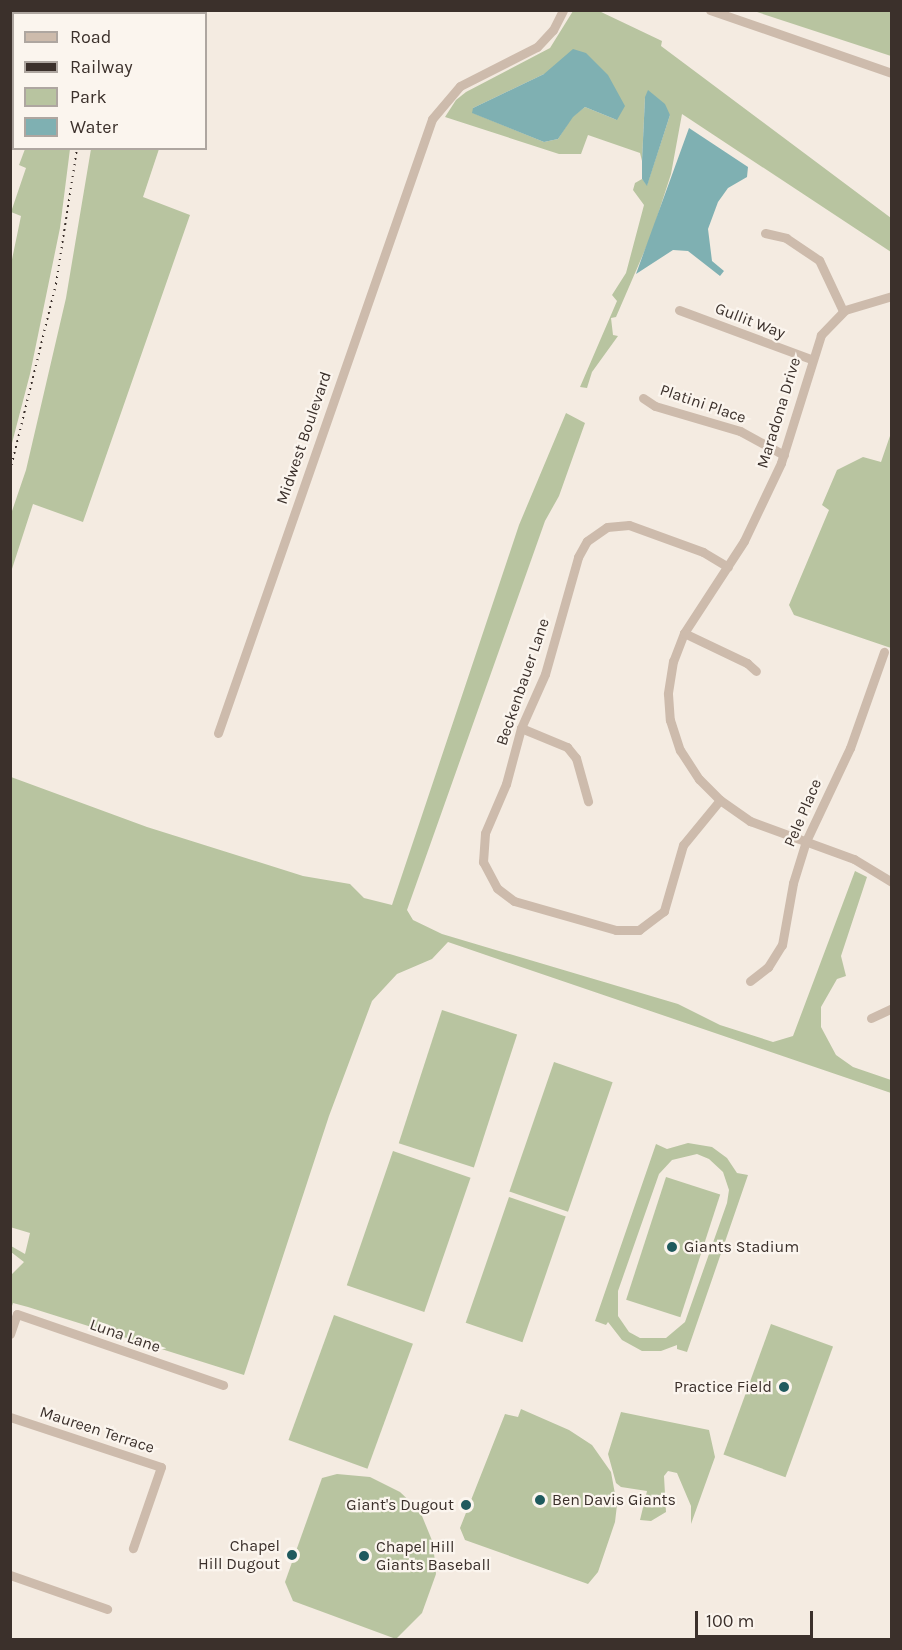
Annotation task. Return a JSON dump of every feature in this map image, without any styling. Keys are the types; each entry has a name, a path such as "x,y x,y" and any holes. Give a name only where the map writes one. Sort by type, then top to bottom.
{"street":[{"name":"Midwest Boulevard","path":"218,733 432,119 449,96 537,47 553,30 563,10"},
{"path":"710,10 891,73"},
{"path":"765,233 786,238 819,260 843,311"},
{"name":"Maradona Drive","path":"891,296 843,311 824,329 811,360 784,455 728,567 684,633 669,677 670,720 688,764 720,800 750,821 854,859 891,882"},
{"name":"Gullit Way","path":"679,310 811,360"},
{"name":"Platini Place","path":"643,398 655,406 740,431 784,455"},
{"name":"Beckenbauer Lane","path":"720,800 684,845 664,911 639,930 616,930 523,904 494,885 483,862 483,842 506,784 520,728 545,674 579,554 598,531 614,525 629,525 703,552 728,567"},
{"path":"684,633 747,663 756,671"},
{"name":"Pele Place","path":"750,981 768,967 782,945 793,882 806,841 850,748 884,652"},
{"path":"520,728 567,747 576,758 588,801"},
{"path":"871,1018 891,1008"},
{"name":"Luna Lane","path":"10,1334 17,1314 223,1385"},
{"name":"Maureen Terrace","path":"10,1417 161,1467 133,1548"},
{"path":"10,1575 107,1609"}],"green space":[{"path":"573,11 599,11 662,41 661,46 891,218 891,252 682,114 671,174 651,236 616,317 611,318 613,335 618,336 592,372 587,388 580,387 617,301 612,295 626,273 644,205 633,190 635,183 642,179 647,185 670,115 645,97 642,161 640,153 588,135 581,154 559,154 445,117 456,100 466,92 550,48","holes":["544,74 617,120 585,107 572,117 558,139 544,142 473,113 473,108"]},
{"path":"754,11 891,11 891,56"},
{"path":"25,150 70,150 60,228 30,374 11,447 10,269 21,216 11,212 26,168 19,165"},
{"path":"91,150 159,150 143,197 190,215 83,522 33,504 11,572 11,514 26,470 66,298"},
{"path":"566,413 585,423 559,496 545,521 407,910 413,920 442,934 678,1004 720,1025 773,1042 793,1036 855,871 867,877 841,956 846,976 837,979 821,1007 821,1027 836,1055 853,1067 891,1080 891,1093 448,942 432,959 397,974 372,1001 329,1116 244,1375 28,1307 13,1303 11,1309 11,1275 24,1262 11,1252 11,1246 25,1254 30,1233 10,1227 11,777 147,827 303,876 350,884 364,898 392,905 519,525"},
{"path":"891,433 892,648 794,615 789,605 829,510 822,505 837,470 863,457 881,462"},
{"path":"442,1010 517,1034 474,1168 399,1143"},
{"path":"554,1062 613,1082 568,1212 509,1192"},
{"path":"688,1143 712,1147 727,1158 737,1173 748,1175 687,1352 677,1349 677,1345 661,1351 642,1351 622,1340 608,1322 606,1325 595,1321 656,1144 667,1149","holes":["697,1154 709,1159 723,1172 729,1190 727,1203 685,1322 666,1338 640,1338 629,1332 618,1316 618,1291 659,1174 672,1160"]},
{"path":"393,1151 471,1178 424,1312 347,1285"},
{"name":"Giants Stadium","path":"666,1177 720,1195 680,1317 626,1300"},
{"path":"509,1197 566,1217 522,1342 466,1323"},
{"path":"334,1315 413,1344 367,1469 289,1440"},
{"name":"Practice Field","path":"771,1324 833,1347 785,1477 723,1455"},
{"name":"Ben Davis Giants","path":"521,1409 569,1430 592,1445 611,1472 617,1505 615,1522 598,1572 588,1584 465,1540 460,1528 505,1414 518,1417"},
{"path":"621,1412 709,1430 715,1457 691,1524 691,1506 677,1473 668,1471 664,1476 666,1512 651,1521 640,1520 647,1491 621,1487 616,1483 608,1454"},
{"name":"Chapel Hill Giants Baseball","path":"337,1474 370,1477 400,1492 420,1511 433,1543 436,1574 422,1613 396,1639 293,1601 285,1582 322,1478"}],"water":[{"path":"573,49 586,53 608,75 625,106 617,120 585,107 573,117 558,139 544,142 472,113 473,108 544,74"},
{"path":"648,90 665,104 670,115 647,186 642,179 642,161 645,97"},
{"path":"689,128 748,167 747,177 728,188 718,202 708,229 712,261 724,271 720,276 688,251 673,250 636,274"}],"railway":[{"path":"10,471 56,284 77,150"}],"place":[{"name":"Giants Stadium","path":"672,1247"},
{"name":"Practice Field","path":"784,1387"},
{"name":"Ben Davis Giants","path":"540,1500"},
{"name":"Giant's Dugout","path":"466,1505"},
{"name":"Chapel Hill Dugout","path":"292,1555"},
{"name":"Chapel Hill Giants Baseball","path":"364,1556"}]}
